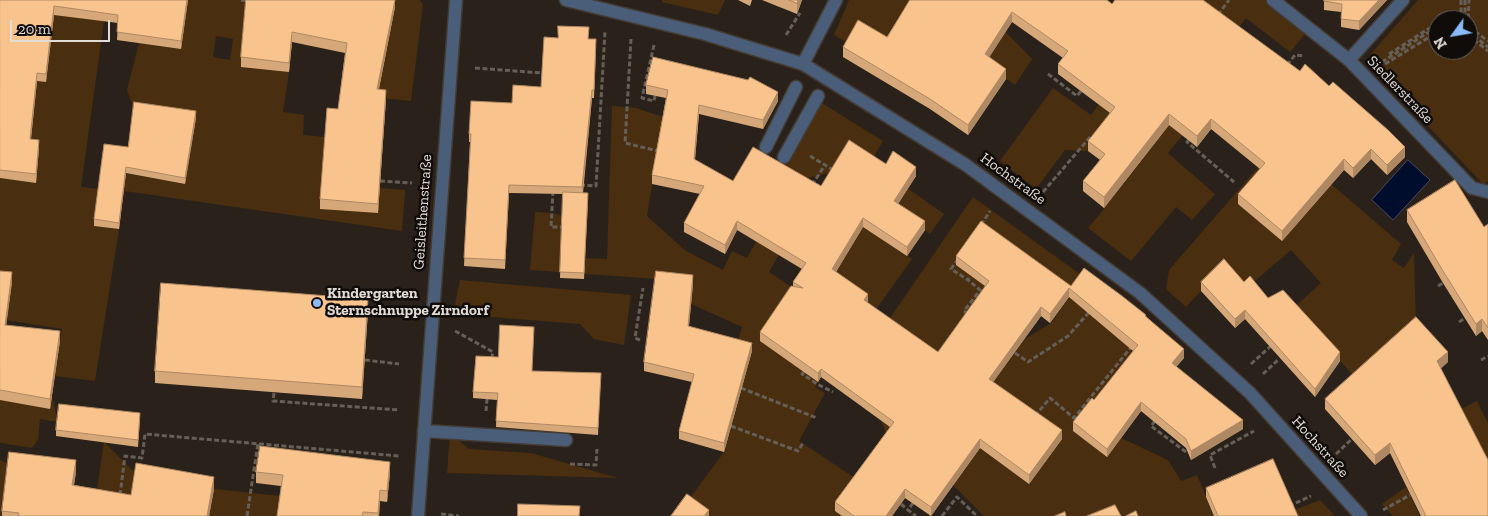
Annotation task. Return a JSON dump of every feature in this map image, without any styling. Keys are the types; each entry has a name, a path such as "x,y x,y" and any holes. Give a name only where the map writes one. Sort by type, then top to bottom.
{"street":[{"name":"Geisleithenstraße","path":"418,516 456,0"},
{"name":"Hochstraße","path":"566,0 704,34 803,64 966,165 1140,293 1250,394 1361,516"},
{"path":"803,64 836,0"},
{"path":"1274,0 1349,60"},
{"name":"Siedlerstraße","path":"1403,0 1349,60 1472,188 1488,192"},
{"path":"766,147 796,87"},
{"path":"784,157 818,96"},
{"path":"424,431 566,440"}],"path":[{"path":"240,0 247,1"},
{"path":"1211,18 1218,15 1229,0"},
{"path":"785,38 804,8"},
{"path":"579,185 596,186 606,26"},
{"path":"1381,59 1428,29"},
{"path":"632,33 625,142 658,151"},
{"path":"1375,61 1380,63 1428,33"},
{"path":"1381,66 1428,38"},
{"path":"655,96 654,101 642,98 656,40"},
{"path":"1478,42 1488,51"},
{"path":"472,67 542,73"},
{"path":"1048,74 1077,96 1081,91"},
{"path":"1040,197 1091,136 1096,141"},
{"path":"1189,140 1187,142 1234,182"},
{"path":"810,189 825,164"},
{"path":"380,181 412,183"},
{"path":"553,184 551,227 562,227"},
{"path":"976,232 993,207"},
{"path":"961,254 951,269 980,290 964,311 970,316"},
{"path":"968,280 970,276"},
{"path":"1438,286 1443,283"},
{"path":"640,340 634,338 643,288"},
{"path":"1015,353 1028,362 1068,336 1091,309"},
{"path":"1459,322 1468,316"},
{"path":"452,330 493,352 491,363"},
{"path":"1248,368 1278,339"},
{"path":"1033,418 1050,398 1074,418 1136,342"},
{"path":"1481,360 1488,356"},
{"path":"1259,378 1280,359"},
{"path":"365,360 399,364"},
{"path":"804,372 802,374 816,384 833,392"},
{"path":"742,388 817,418"},
{"path":"274,393 273,401 399,410"},
{"path":"1154,421 1151,426 1186,452 1192,445"},
{"path":"731,426 798,452 803,443"},
{"path":"1216,468 1210,455 1260,429"},
{"path":"1333,457 1359,433"},
{"path":"120,498 125,456 142,458 145,434 422,457"},
{"path":"1170,440 1174,437"},
{"path":"247,516 258,443"},
{"path":"1282,509 1315,495"},
{"path":"1382,510 1410,495"},
{"path":"942,516 957,496 977,516"},
{"path":"908,510 913,503"},
{"path":"901,504 916,516"},
{"path":"440,514 458,516"}],"shaded area":[{"path":"40,0 104,21 81,187 99,189 95,226 119,229 95,381 55,376 62,329 0,319 0,178 36,182 30,147 0,54"},
{"path":"188,0 247,0 289,72 283,112 304,115 303,135 336,138 380,188 405,190 402,231 124,191 125,173 185,184 196,118 134,109 127,90 139,43","holes":["216,36 233,39 230,60 213,57"]},
{"path":"358,0 420,0 423,5 411,101 358,96"},
{"path":"662,0 725,0 718,15 662,2"},
{"path":"849,0 916,0 890,42 850,44 834,35"},
{"path":"1189,0 1265,0 1306,33 1290,52 1246,18 1209,66 1252,100 1263,98 1281,115 1271,130 1246,158 1234,147 1257,119 1189,62 1176,44 1201,9"},
{"path":"1418,0 1488,0 1488,181 1483,184 1369,64 1369,56"},
{"path":"1001,27 1032,59 1015,85 967,52"},
{"path":"1136,53 1183,135 1168,153 1215,194 1192,220 1176,207 1131,261 1088,228 1105,208 1117,114 1088,151 1065,150 1036,189 1000,161 1053,88 1091,115"},
{"path":"817,100 883,141 870,163 796,181 784,174 791,144"},
{"path":"612,106 636,108 663,117 647,216 686,251 723,270 732,251 747,258 767,223 789,237 769,272 793,288 886,173 944,214 930,234 925,230 884,241 912,259 877,308 868,303 770,348 818,382 815,387 825,393 799,441 858,480 835,511 842,516 707,516 687,502 724,452 752,352 736,347 742,327 691,304 656,279 530,270 535,212 563,216 561,257 607,259"},
{"path":"1281,141 1401,244 1392,260 1404,268 1414,253 1416,327 1381,406 1305,322 1288,313 1321,283 1291,250 1248,287 1201,291 1186,307 1166,289 1169,270"},
{"path":"973,197 1084,277 1135,357 1121,438 1168,460 1181,481 1197,475 1214,516 984,516 953,485 888,438 881,421 906,388 886,324","holes":["989,289 1071,295 1051,323 1025,339 1005,366 959,332"]},
{"path":"460,280 631,295 624,345 594,339 580,324 453,314"},
{"path":"0,389 52,396 58,422 40,419 38,440 32,448 0,443"},
{"path":"1477,401 1488,423 1488,472 1457,411"},
{"path":"450,433 469,449 531,453 618,478 447,473"},
{"path":"104,442 136,474 130,516 93,516"},
{"path":"0,460 9,464 3,516 0,516"},
{"path":"1406,487 1420,516 1393,516 1382,504"},
{"path":"214,489 281,496 278,516 209,516"},
{"path":"1320,500 1335,516 1294,516 1292,511"}],"water":[{"path":"1408,160 1430,180 1393,220 1372,200"}],"building":[{"path":"0,0 187,0 181,41 117,32 118,15 54,6 46,74 37,73 30,139 39,140 36,174 0,170"},
{"path":"246,0 395,0 377,89 386,90 378,204 320,199 327,108 338,109 347,43 292,32 289,63 241,57"},
{"path":"910,0 1107,0 1112,4 1115,0 1203,0 1300,71 1305,64 1329,86 1333,82 1405,147 1387,165 1371,149 1353,168 1344,159 1282,231 1238,194 1265,163 1211,119 1197,136 1169,114 1104,197 1083,181 1105,154 1088,141 1115,107 1058,64 1068,51 1012,12 985,54 1006,69 968,125 930,99 843,47 858,20 887,37"},
{"path":"1324,0 1379,0 1359,21 1341,19 1342,4"},
{"path":"558,26 589,27 588,39 596,39 594,90 592,90 582,187 509,185 505,260 464,258 471,101 512,103 513,85 541,87 544,37 558,38"},
{"path":"653,57 748,80 750,77 778,92 763,120 699,105 694,159 733,181 753,147 821,186 849,140 886,164 893,151 916,167 894,201 925,221 907,247 863,218 832,269 868,294 864,300 938,352 989,281 956,256 981,221 1071,286 1084,268 1122,296 1184,349 1172,363 1243,420 1191,451 1186,439 1141,402 1107,449 1073,422 1092,398 1094,400 1138,345 1069,288 1050,314 1041,307 989,379 1062,430 1029,475 980,439 931,507 905,489 886,516 854,516 835,502 894,422 821,369 818,373 760,332 791,286 803,288 793,282 806,263 737,221 725,245 684,223 704,186 652,175 668,90 646,85"},
{"path":"134,102 196,111 185,178 126,167 119,223 94,219 104,144 128,147"},
{"path":"1455,180 1484,227 1488,224 1488,328 1482,319 1476,324 1407,210"},
{"path":"563,192 588,193 584,273 560,272"},
{"path":"1224,259 1244,282 1250,276 1268,298 1283,290 1340,352 1315,389 1245,310 1235,319 1201,282"},
{"path":"0,271 12,272 5,325 60,331 50,399 0,390"},
{"path":"656,271 693,275 688,326 752,343 724,443 679,431 694,374 644,362"},
{"name":"Kindergarten Sternschnuppe Zirndorf","path":"161,283 368,299 362,387 155,371"},
{"path":"1416,317 1448,352 1437,361 1488,460 1488,516 1426,516 1390,443 1375,455 1325,399"},
{"path":"500,325 534,327 532,371 601,373 598,428 496,421 498,393 473,392 476,356 498,357"},
{"path":"59,404 140,413 138,440 56,430"},
{"path":"260,446 390,462 387,491 380,490 378,513 363,512 362,516 277,516 283,475 256,472"},
{"path":"9,452 76,460 72,485 131,495 136,463 214,477 207,516 18,516 19,513 2,511"},
{"path":"1273,459 1298,516 1218,516 1206,488"},
{"path":"687,494 709,510 704,516 671,516"},
{"path":"518,504 580,506 579,516 518,516"},
{"path":"1115,505 1121,516 1087,516"},
{"path":"1136,511 1138,516 1126,516"},
{"path":"1065,512 1066,516 1055,516"}],"place":[{"name":"Kindergarten Sternschnuppe Zirndorf","path":"317,303"}]}
